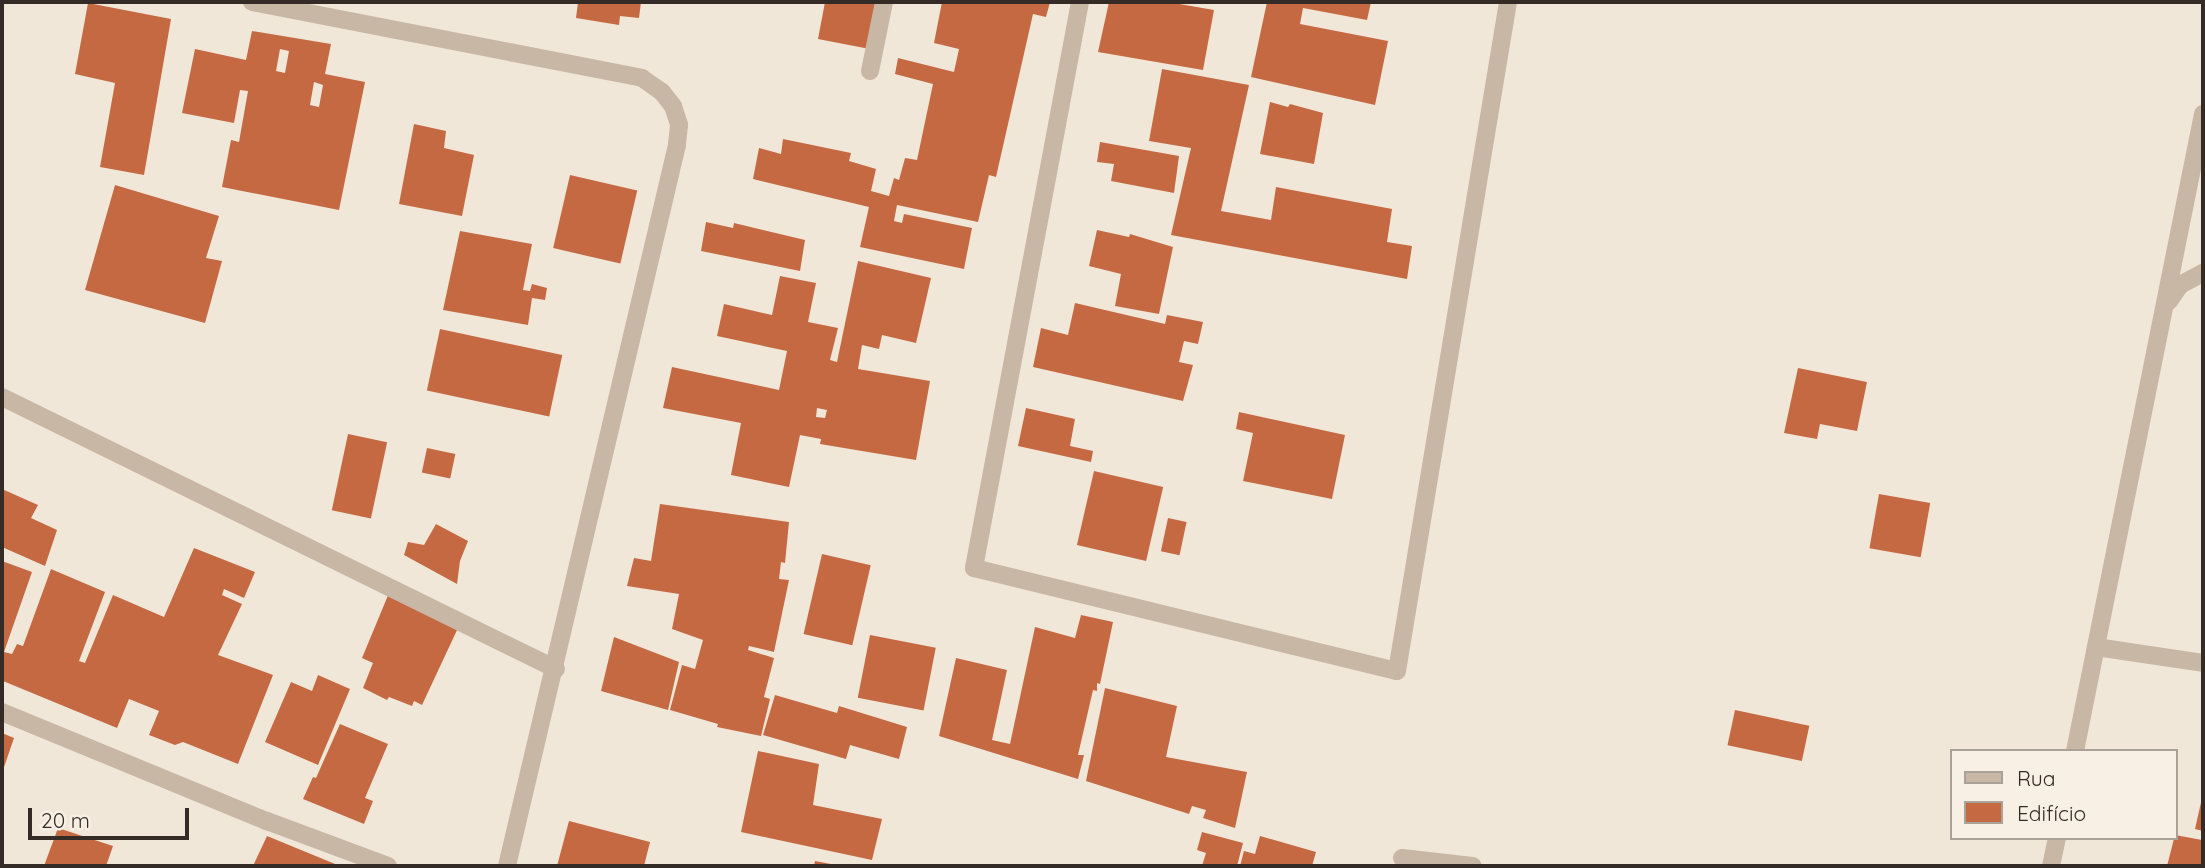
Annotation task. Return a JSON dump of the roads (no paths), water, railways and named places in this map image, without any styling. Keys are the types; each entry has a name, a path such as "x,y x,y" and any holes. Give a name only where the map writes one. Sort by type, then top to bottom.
{"street":[{"path":"252,2 642,78 662,92 673,106 679,125 677,145 507,866"},
{"path":"870,71 884,2"},
{"path":"1080,2 974,568 1397,671 1508,2"},
{"path":"2075,749 2167,304 2203,114"},
{"path":"2167,304 2180,285 2203,273"},
{"path":"2,397 555,669"},
{"path":"2096,647 2203,663"},
{"path":"2,712 267,821 388,866"},
{"path":"2051,866 2057,840"},
{"path":"1402,858 1473,866"}]}
